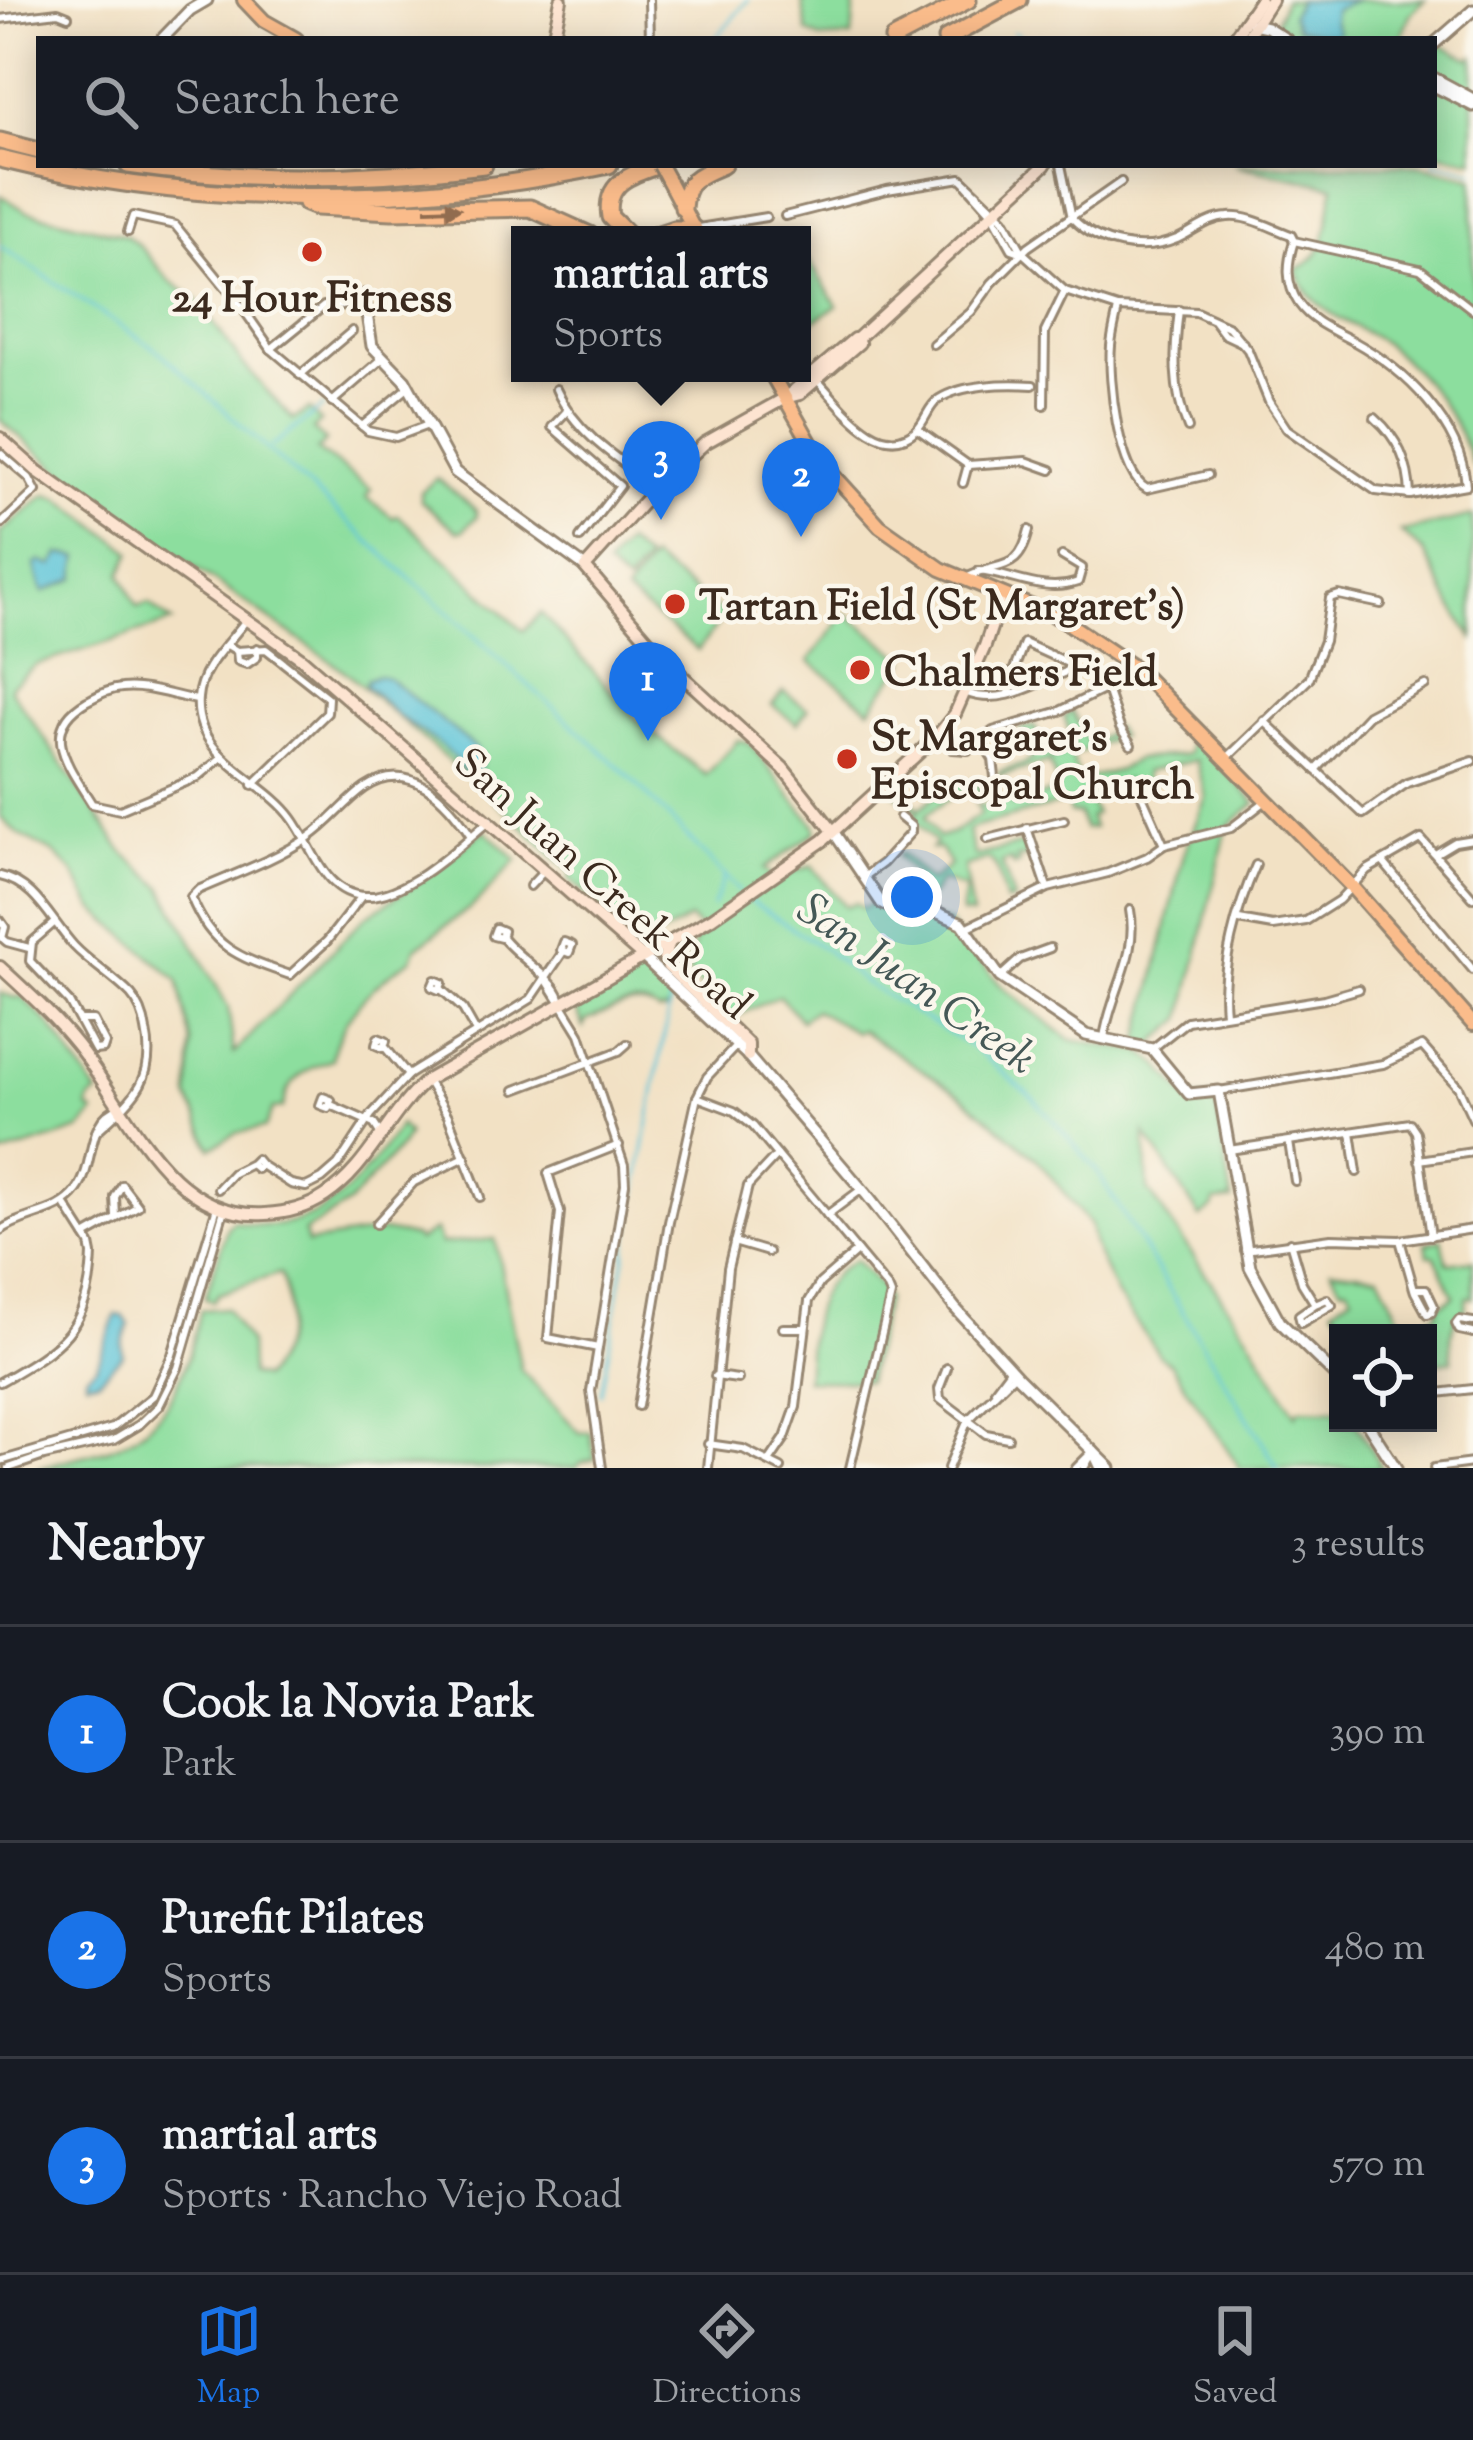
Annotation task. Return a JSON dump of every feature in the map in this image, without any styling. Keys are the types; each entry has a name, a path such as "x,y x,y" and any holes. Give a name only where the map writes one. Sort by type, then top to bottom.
{"highway":[{"path":"899,36 968,0"},
{"path":"952,36 1019,0"},
{"path":"0,141 36,150"},
{"path":"0,159 36,167"},
{"path":"43,168 202,193 294,197 445,191 594,168"},
{"path":"157,168 235,176 402,175 459,168"},
{"path":"339,176 389,168"},
{"path":"683,208 684,192 692,179 716,168"},
{"path":"618,226 610,218 610,197 622,179 662,169"},
{"path":"294,197 316,207 392,211 530,208 570,226"}],"main road":[{"path":"244,0 264,21 291,36"},
{"path":"554,36 561,0"},
{"path":"1247,36 1260,0"},
{"path":"1237,36 1271,0"},
{"path":"833,831 783,768 678,673 585,567 657,487 705,443 784,398 800,394 1043,168"},
{"path":"662,169 689,226"},
{"path":"776,382 820,460 895,538 963,579 1062,619 1106,646 1175,705 1351,886 1473,1024"},
{"name":"San Juan Creek Road","path":"0,438 37,471 302,659 644,957"},
{"path":"1,971 45,1008 80,1048 173,1177 188,1190 220,1208 271,1214 309,1205 345,1180 407,1097 427,1080 712,918 833,831 938,735 967,693 1001,595"},
{"path":"670,942 664,958 668,968 748,1044 748,1056"}],"street":[{"path":"161,36 196,0"},
{"path":"161,36 207,0"},
{"path":"649,0 650,36"},
{"path":"1437,41 1473,10"},
{"path":"0,19 58,12 68,16"},
{"path":"1252,24 1262,36"},
{"path":"1252,24 1281,36"},
{"path":"1437,84 1473,102"},
{"path":"785,217 887,190 961,178 978,190 1012,230 1023,253 1065,291 1118,308 1196,312 1228,327 1254,360 1269,402 1287,429 1376,491 1410,495 1466,484 1453,442 1434,409 1400,375 1303,308 1289,281 1291,235 1226,217 1165,243 1126,245 1098,238 1072,218 1062,168"},
{"path":"933,344 971,312 1023,253 1121,182"},
{"path":"128,232 133,216 175,225 271,349 362,426 395,437 424,426"},
{"path":"724,226 766,217"},
{"path":"1294,241 1420,269 1473,310"},
{"path":"1044,405 1046,332 1065,291"},
{"path":"271,349 323,306 356,305 364,295"},
{"path":"364,295 368,334 382,359 409,387 424,426 455,472 585,567"},
{"path":"1118,308 1110,360 1121,443 1136,482 1148,489 1208,475"},
{"path":"1179,310 1174,356 1180,406 1188,428"},
{"path":"299,375 352,331"},
{"path":"332,401 382,359"},
{"path":"816,378 864,430 893,438 918,429 944,396 1013,383 1034,385"},
{"path":"362,426 409,387"},
{"path":"556,389 567,411 593,439 657,487"},
{"path":"567,411 552,427 620,486 580,538"},
{"path":"1375,418 1400,448 1409,472 1410,495"},
{"path":"918,429 968,465 1026,461 1051,470"},
{"path":"0,453 36,491 0,525"},
{"path":"963,483 968,465"},
{"path":"963,579 1016,562 1023,555 1029,530"},
{"path":"979,572 1012,576 1039,588 1073,585 1082,576 1082,568 1062,556"},
{"path":"1226,759 1309,679 1324,641 1330,598 1339,595 1381,604"},
{"path":"246,620 206,671 197,700 205,731 222,757 291,815 320,868 337,884 362,897 386,894 414,880 490,820"},
{"path":"967,693 989,700 1010,694 1069,670 1065,659 1024,643 1008,685 1010,694"},
{"path":"227,645 237,651 257,648 282,660 328,698 327,713 253,785"},
{"path":"237,651 238,661 247,664 256,657 257,648"},
{"path":"938,735 961,750 982,742 993,731 1046,716 1121,681"},
{"path":"1316,770 1368,715 1425,685"},
{"path":"197,700 125,687 105,691 71,711 60,728 63,757 92,804 115,810 198,777 222,757"},
{"path":"1108,689 1120,728 1131,745"},
{"path":"1264,721 1363,814 1407,783 1473,761"},
{"path":"982,742 993,759 997,795"},
{"path":"362,897 327,941 290,975 233,955 191,897 305,840 366,788 399,778 439,794 471,836"},
{"path":"1140,790 1164,845"},
{"path":"966,928 1048,888 1108,873 1164,845 1231,828 1267,800"},
{"path":"862,878 911,832 900,817"},
{"path":"988,838 1064,820"},
{"path":"1027,828 1048,888"},
{"path":"833,831 882,904 935,910 966,928 1000,977 1086,1035 1152,1049 1184,1091 1219,1091 1383,1064 1422,1046 1458,1087 1473,1119"},
{"path":"1239,920 1273,926 1306,920 1420,839 1473,898"},
{"path":"1435,854 1455,842 1473,839"},
{"path":"1383,862 1473,970"},
{"path":"1225,1013 1225,980 1256,866"},
{"path":"530,886 545,869"},
{"path":"0,876 31,891 77,950 130,994 141,1011 149,1066 138,1091 96,1132 79,1189 64,1203 32,1212 0,1231"},
{"path":"1104,1038 1132,938 1130,910"},
{"path":"0,920 5,927 1,937 29,948"},
{"path":"54,923 29,948 30,961 69,1002 95,1050 103,1049 105,1043 93,1020 80,1021"},
{"path":"502,937 524,963 560,992 619,1145 626,1184 591,1391 602,1468"},
{"path":"1000,977 1021,959 1050,949"},
{"path":"218,1189 233,1173 251,1164 291,1184 306,1187 322,1180 408,1075 524,1005 563,952"},
{"name":"San Juan Creek Road","path":"644,957 748,1056 956,1308 1106,1468"},
{"path":"441,989 463,1009 476,1032"},
{"path":"1152,1049 1187,1021 1359,989"},
{"path":"515,1090 627,1044"},
{"path":"638,1406 669,1222 697,1097 707,1077 736,1045"},
{"path":"385,1047 408,1075"},
{"path":"427,1080 480,1197"},
{"path":"1219,1091 1245,1250 1258,1286 1280,1322 1329,1369"},
{"path":"697,1097 734,1111 777,1155 890,1295 850,1468"},
{"path":"331,1105 380,1133"},
{"path":"1228,1150 1410,1123 1416,1132 1431,1236"},
{"path":"1351,1132 1357,1172"},
{"path":"1288,1142 1295,1181"},
{"path":"598,1348 548,1339 560,1212 548,1173 619,1145"},
{"path":"1419,1160 1473,1152"},
{"path":"708,1468 734,1242 748,1186 777,1155"},
{"path":"376,1224 414,1182 465,1157"},
{"path":"86,1236 138,1206 122,1185 116,1197 116,1216"},
{"path":"827,1215 862,1189"},
{"path":"0,1382 55,1349 73,1330 91,1268 86,1236 64,1203"},
{"path":"9,1468 114,1440 150,1416 172,1383 220,1208"},
{"path":"1245,1250 1331,1238 1400,1240 1473,1229"},
{"path":"1400,1240 1414,1289"},
{"path":"734,1242 768,1252"},
{"path":"1289,1242 1302,1283 1316,1304"},
{"path":"770,1460 785,1438 796,1407 809,1301 820,1283 857,1251"},
{"path":"1327,1300 1331,1308 1301,1323 1299,1315 1316,1304 1327,1300"},
{"path":"0,1461 113,1428 142,1409 161,1383 192,1301"},
{"path":"1473,1322 1459,1320 1456,1324 1459,1330 1473,1333"},
{"path":"783,1328 804,1328"},
{"path":"947,1367 940,1399 986,1434 1008,1438"},
{"path":"948,1468 968,1420 1013,1371"},
{"path":"715,1376 739,1379"},
{"path":"1437,1393 1473,1389"},
{"path":"1373,1432 1396,1468"},
{"path":"708,1444 743,1448 781,1468"},
{"path":"1080,1468 1093,1450"},
{"path":"31,1451 34,1461"},
{"path":"1434,1468 1469,1465"}],"green space":[{"path":"802,0 855,0 852,36 807,32"},
{"path":"1284,0 1425,0 1410,14 1402,36 1264,36 1276,22"},
{"path":"1437,47 1473,56 1473,160 1437,153"},
{"path":"1249,168 1431,168 1473,178 1473,467 1450,415 1414,370 1386,345 1321,306 1302,284 1296,269 1321,246 1334,186"},
{"path":"0,195 26,211 125,235 140,246 169,280 197,300 243,364 293,420 309,409 321,422 313,430 326,441 317,450 371,489 366,497 393,518 398,515 523,631 541,613 641,724 706,775 738,740 748,742 815,825 816,832 764,869 773,877 812,866 845,906 855,903 863,908 873,903 887,914 949,923 1003,988 1071,1040 1141,1052 1187,1098 1215,1097 1232,1200 1214,1202 1200,1217 1145,1133 1148,1190 1251,1340 1296,1415 1299,1409 1329,1410 1329,1432 1361,1432 1382,1468 1240,1468 1171,1364 1160,1356 1116,1294 1094,1246 1090,1225 1036,1158 961,1095 861,1030 856,1032 815,1010 801,1020 779,996 732,1018 689,973 694,941 704,933 689,919 648,942 636,939 569,879 572,874 509,813 342,669 91,496 0,420"},
{"path":"811,264 837,306 811,322"},
{"path":"437,478 476,510 477,516 463,531 421,501 421,492"},
{"path":"46,495 59,498 132,552 121,574 137,607 149,604 172,622 36,665 11,690 123,852 162,887 228,1007 234,1053 365,917 485,830 517,860 475,904 416,948 412,959 372,989 342,1029 332,1060 299,1076 283,1108 273,1109 265,1128 236,1133 211,1148 189,1097 192,1044 178,980 93,908 73,872 54,853 18,834 0,817 0,533"},
{"path":"1473,516 1473,638 1424,552 1401,532"},
{"path":"626,543 646,560 627,584 606,567"},
{"name":"Tartan Field (St Margaret's)","path":"651,559 725,615 698,650 625,593"},
{"name":"Chalmers Field","path":"846,613 906,660 870,709 809,661"},
{"path":"783,691 808,709 797,724 772,705"},
{"path":"1072,711 1088,743 1114,727 1120,736 1071,756 1080,780 1119,770 1137,759 1188,753 1190,733 1256,803 1227,827 1183,1019 1151,1046 1139,1043 1184,853 1206,797 1196,760 1145,772 1147,782 1129,787 1126,780 1087,795 1095,814 1089,817 1093,828 1084,829 1079,814 1070,813 1067,802 972,828 968,831 975,856 1024,844 1029,857 1017,858 1019,864 1014,866 1011,860 1002,863 1014,900 1006,902 989,859 964,867 972,915 961,914 965,889 941,880 930,897 923,895 917,878 897,856 901,853 930,882 950,865 940,849 931,849 936,844 913,819 918,813 892,790 896,786 920,809 952,781 976,782 978,788 992,784 992,788 977,791 978,796 971,797 965,788 928,813 925,818 939,838 981,814 976,803 984,806 1009,798 1013,805 1049,793 1058,786 1049,762 999,776 999,772 1034,757 1020,729 1035,726 1053,759 1075,748 1064,716"},
{"path":"643,967 673,988 669,1009 659,1012 632,1004 586,1021 583,1027 575,1005"},
{"path":"0,993 21,996 50,1025 98,1094 88,1108 95,1113 80,1130 0,1156"},
{"path":"400,1125 408,1134 401,1146 348,1204 304,1232 307,1243 383,1231 418,1241 435,1230 441,1244 495,1239 521,1370 580,1433 590,1432 595,1459 576,1468 37,1468 111,1448 149,1425 174,1392 201,1310 226,1308 249,1344 250,1375 263,1378 283,1341 284,1286 280,1273 218,1294 213,1301 205,1298 227,1228 233,1221 288,1224 332,1204 368,1168"},
{"path":"1442,1239 1447,1263 1473,1260 1473,1298 1467,1297 1464,1314 1457,1315 1452,1360 1437,1363 1437,1324 1422,1324 1454,1296 1434,1255 1428,1255 1426,1243"},
{"path":"855,1260 882,1288 886,1299 867,1381 806,1380 811,1328 820,1296 828,1282"},
{"path":"1331,1269 1379,1275 1404,1324 1380,1320 1348,1324 1333,1308 1352,1294 1347,1286 1341,1287"}],"water":[{"path":"1299,0 1357,0 1334,10 1338,31 1332,35 1297,28 1291,15"},
{"path":"60,554 79,557 75,579 43,592 35,565 40,561 53,566"},
{"path":"378,675 475,747 482,757 480,770 465,771 366,687 366,680"},
{"path":"116,1315 129,1324 123,1355 98,1380 86,1381 97,1365"}],"waterway":[{"path":"718,36 748,0"},
{"path":"1014,32 1019,36"},
{"path":"1437,163 1473,171"},
{"name":"San Juan Creek","path":"0,246 161,353 628,775 739,891"},
{"path":"272,446 323,407"},
{"path":"713,906 725,875"},
{"name":"San Juan Creek","path":"746,898 826,950 864,982 977,1050 1033,1098 1095,1168 1278,1468"},
{"path":"677,971 684,949"},
{"path":"601,1393 671,996"}],"place":[{"name":"24 Hour Fitness","path":"312,252"},
{"name":"martial arts","path":"661,520"},
{"name":"Purefit Pilates","path":"801,537"},
{"name":"Tartan Field (St Margaret's)","path":"675,604"},
{"name":"Chalmers Field","path":"860,670"},
{"name":"Cook la Novia Park","path":"648,741"},
{"name":"St Margaret's Episcopal Church","path":"847,759"}]}
